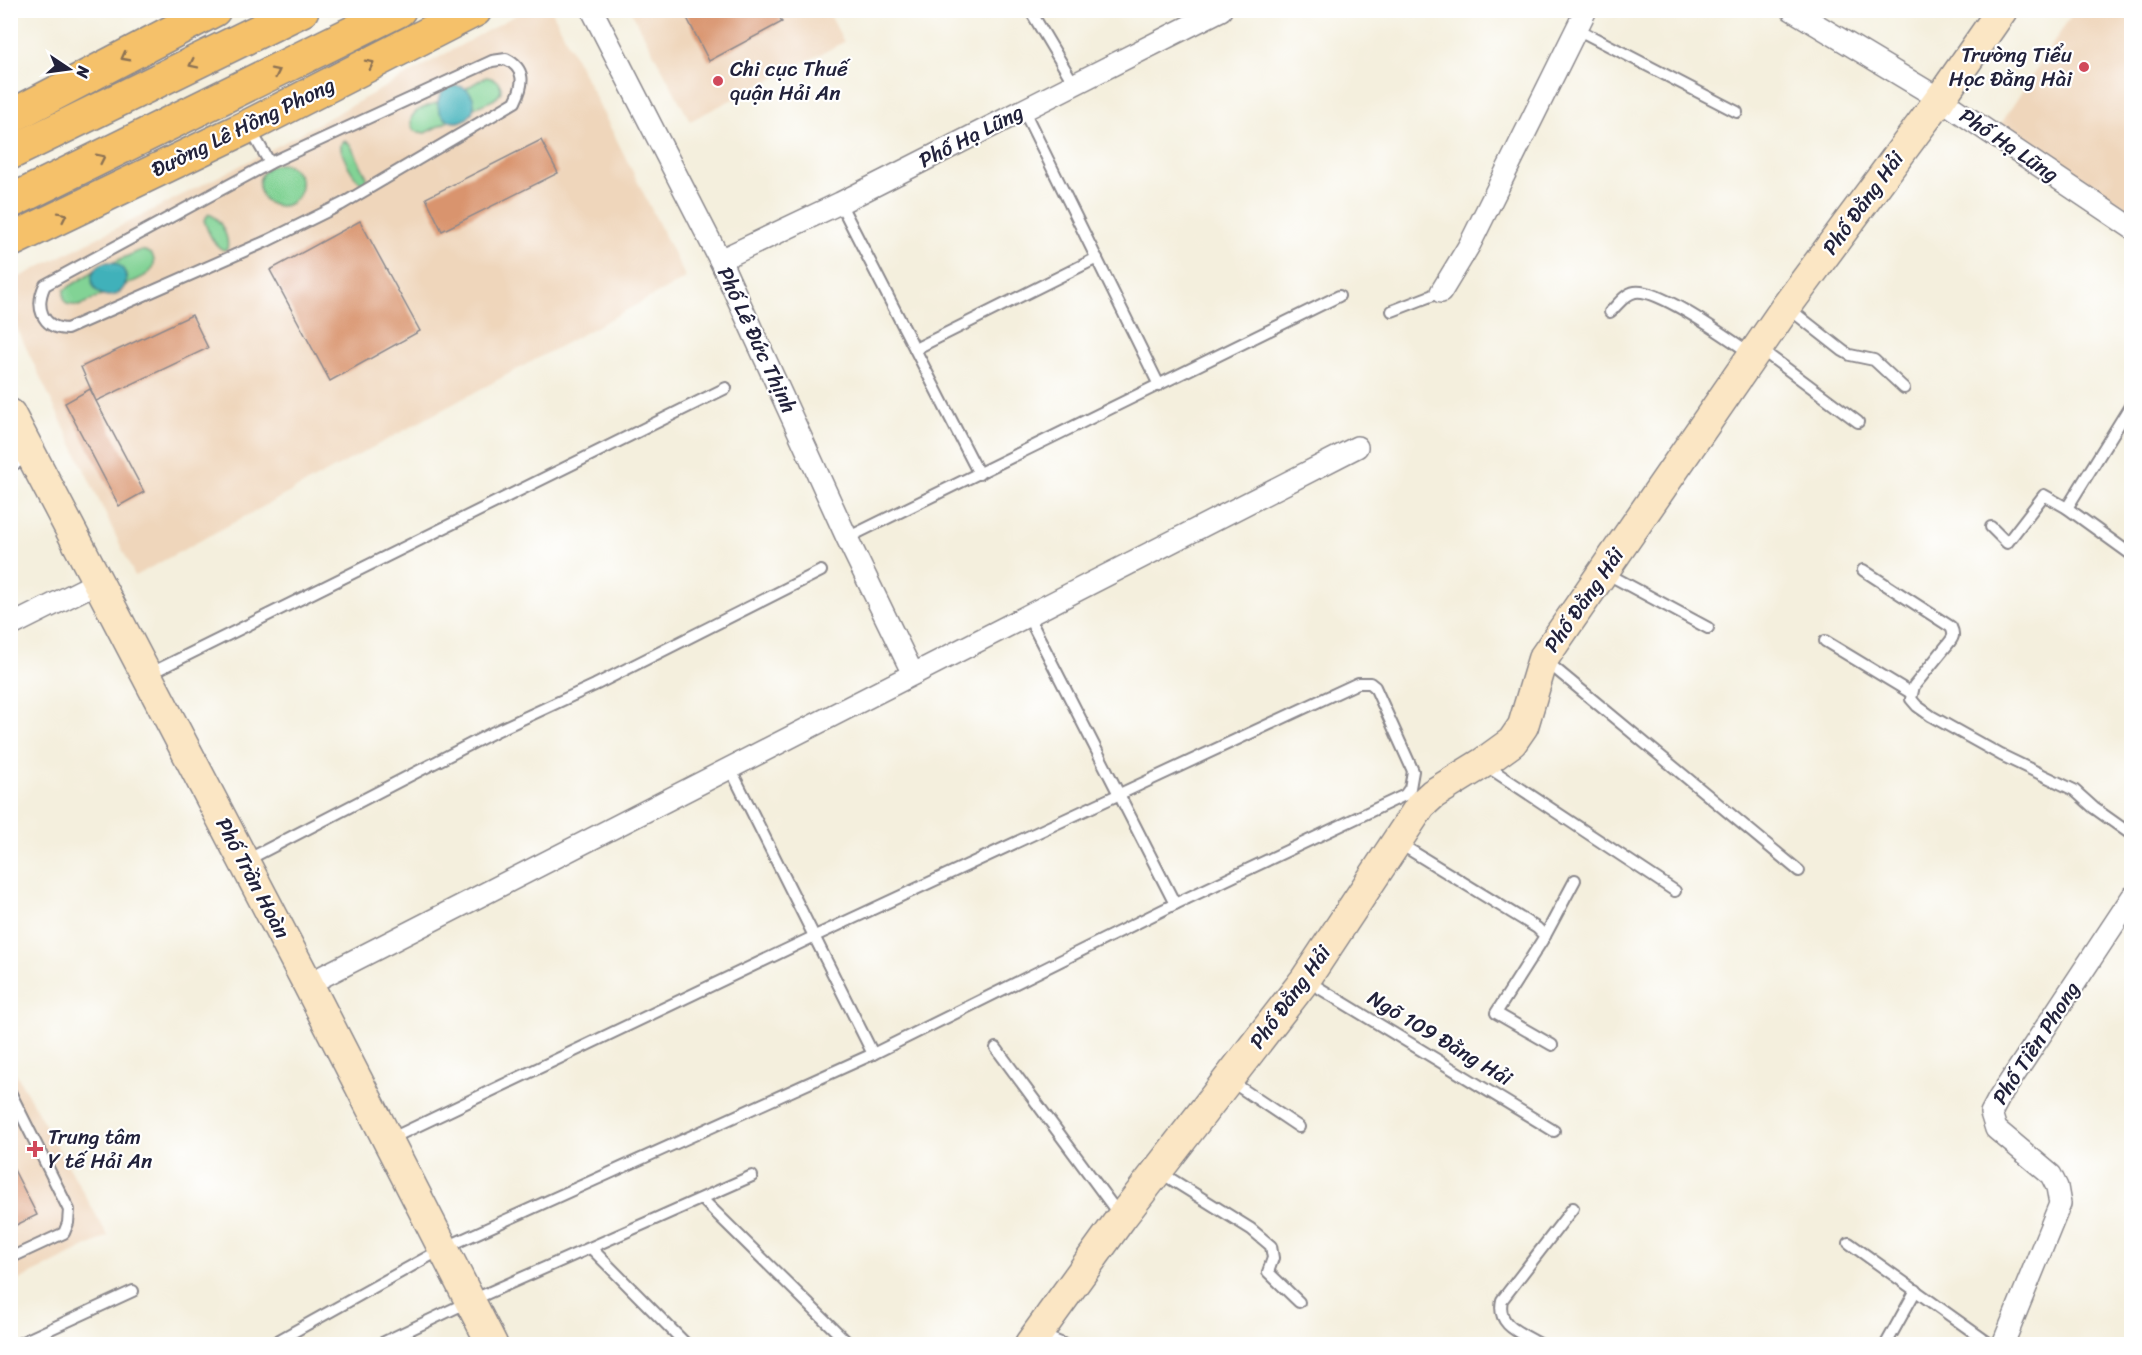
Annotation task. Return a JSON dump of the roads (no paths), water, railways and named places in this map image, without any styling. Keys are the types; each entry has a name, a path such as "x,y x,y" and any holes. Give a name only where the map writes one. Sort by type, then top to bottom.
{"main road":[{"path":"10,117 214,10"},
{"path":"10,153 302,10"},
{"name":"Đường Lê Hồng Phong","path":"10,202 399,10"},
{"name":"Đường Lê Hồng Phong","path":"10,241 249,126 475,10"}],"street":[{"name":"Phố Lê Đức Thịnh","path":"592,10 720,260 847,538 913,674"},
{"name":"Phố Hạ Lũng","path":"720,260 840,203 1221,10"},
{"name":"Phố Hạ Lũng","path":"1791,10 1940,99 2132,228"},
{"name":"Phố Đằng Hải","path":"1044,1341 1121,1218 1305,980 1421,805 1433,794 1512,742 1522,726 1543,659 1786,307 1940,99 2002,10"},
{"path":"1441,292 1470,244 1582,20"},
{"name":"Phố Trần Hoàn","path":"10,414 21,461 98,582 308,984 492,1344"},
{"path":"308,984 1357,447"},
{"path":"10,626 98,582"},
{"name":"Phố Tiền Phong","path":"2003,1344 2060,1204 2057,1187 2051,1175 1996,1129 1991,1113 2132,897"}],"lane":[{"path":"1030,10 1074,84"},
{"path":"1582,20 1737,112"},
{"path":"506,59 514,63 522,75 522,89 515,102 342,204 267,241 67,329 58,329 50,325 39,305 40,294 45,285 270,163 492,61 506,59"},
{"path":"1023,110 1160,385"},
{"path":"249,126 270,163"},
{"path":"840,203 979,474"},
{"path":"915,349 1097,258"},
{"path":"1392,311 1441,292"},
{"path":"1611,312 1627,295 1639,292 1652,295 1756,351 1858,422"},
{"path":"847,538 1339,296"},
{"path":"1786,307 1843,351 1850,355 1874,360 1904,388"},
{"path":"146,675 726,388"},
{"path":"2067,508 2132,403"},
{"path":"1991,527 2007,543 2044,495 2067,508 2132,555"},
{"path":"1863,570 1951,627 1953,632 1953,637 1914,686 1911,699 1917,706 2001,755 2062,783 2132,836"},
{"path":"244,861 494,732 595,685 821,571"},
{"path":"1604,572 1708,628"},
{"path":"1028,616 1175,904"},
{"path":"1825,641 1911,693"},
{"path":"1543,659 1799,871"},
{"path":"272,1344 442,1249 873,1054 1175,904 1404,795 1410,788 1413,771 1375,687 1370,683 1358,683 815,936 388,1140"},
{"path":"1483,763 1675,891"},
{"path":"730,768 873,1054"},
{"path":"1397,842 1537,928 1545,936"},
{"path":"1552,1045 1496,1013 1545,936 1575,880"},
{"name":"Ngõ 109 Đằng Hải","path":"1305,980 1554,1131"},
{"path":"996,1048 1121,1218"},
{"path":"1229,1080 1299,1127"},
{"path":"10,1092 69,1210 64,1233 10,1258"},
{"path":"1158,1171 1251,1229 1271,1246 1273,1258 1268,1272 1299,1302"},
{"path":"380,1344 470,1301 752,1176"},
{"path":"702,1199 849,1344"},
{"path":"1540,1344 1503,1321 1499,1311 1502,1300 1573,1208"},
{"path":"1849,1243 1990,1344"},
{"path":"591,1248 686,1344"},
{"path":"1886,1344 1916,1290"},
{"path":"18,1344 134,1291"}],"water":[{"path":"456,86 469,91 474,104 469,117 456,122 443,117 438,104 443,91"},
{"path":"109,262 121,267 126,279 121,291 109,296 97,291 92,279 97,267"}],"place":[{"name":"Trường Tiểu Học Đằng Hài","path":"2084,67"},
{"name":"Chi cục Thuế quận Hải An","path":"718,81"},
{"name":"Trung tâm Y tế Hải An","path":"35,1149"}]}
